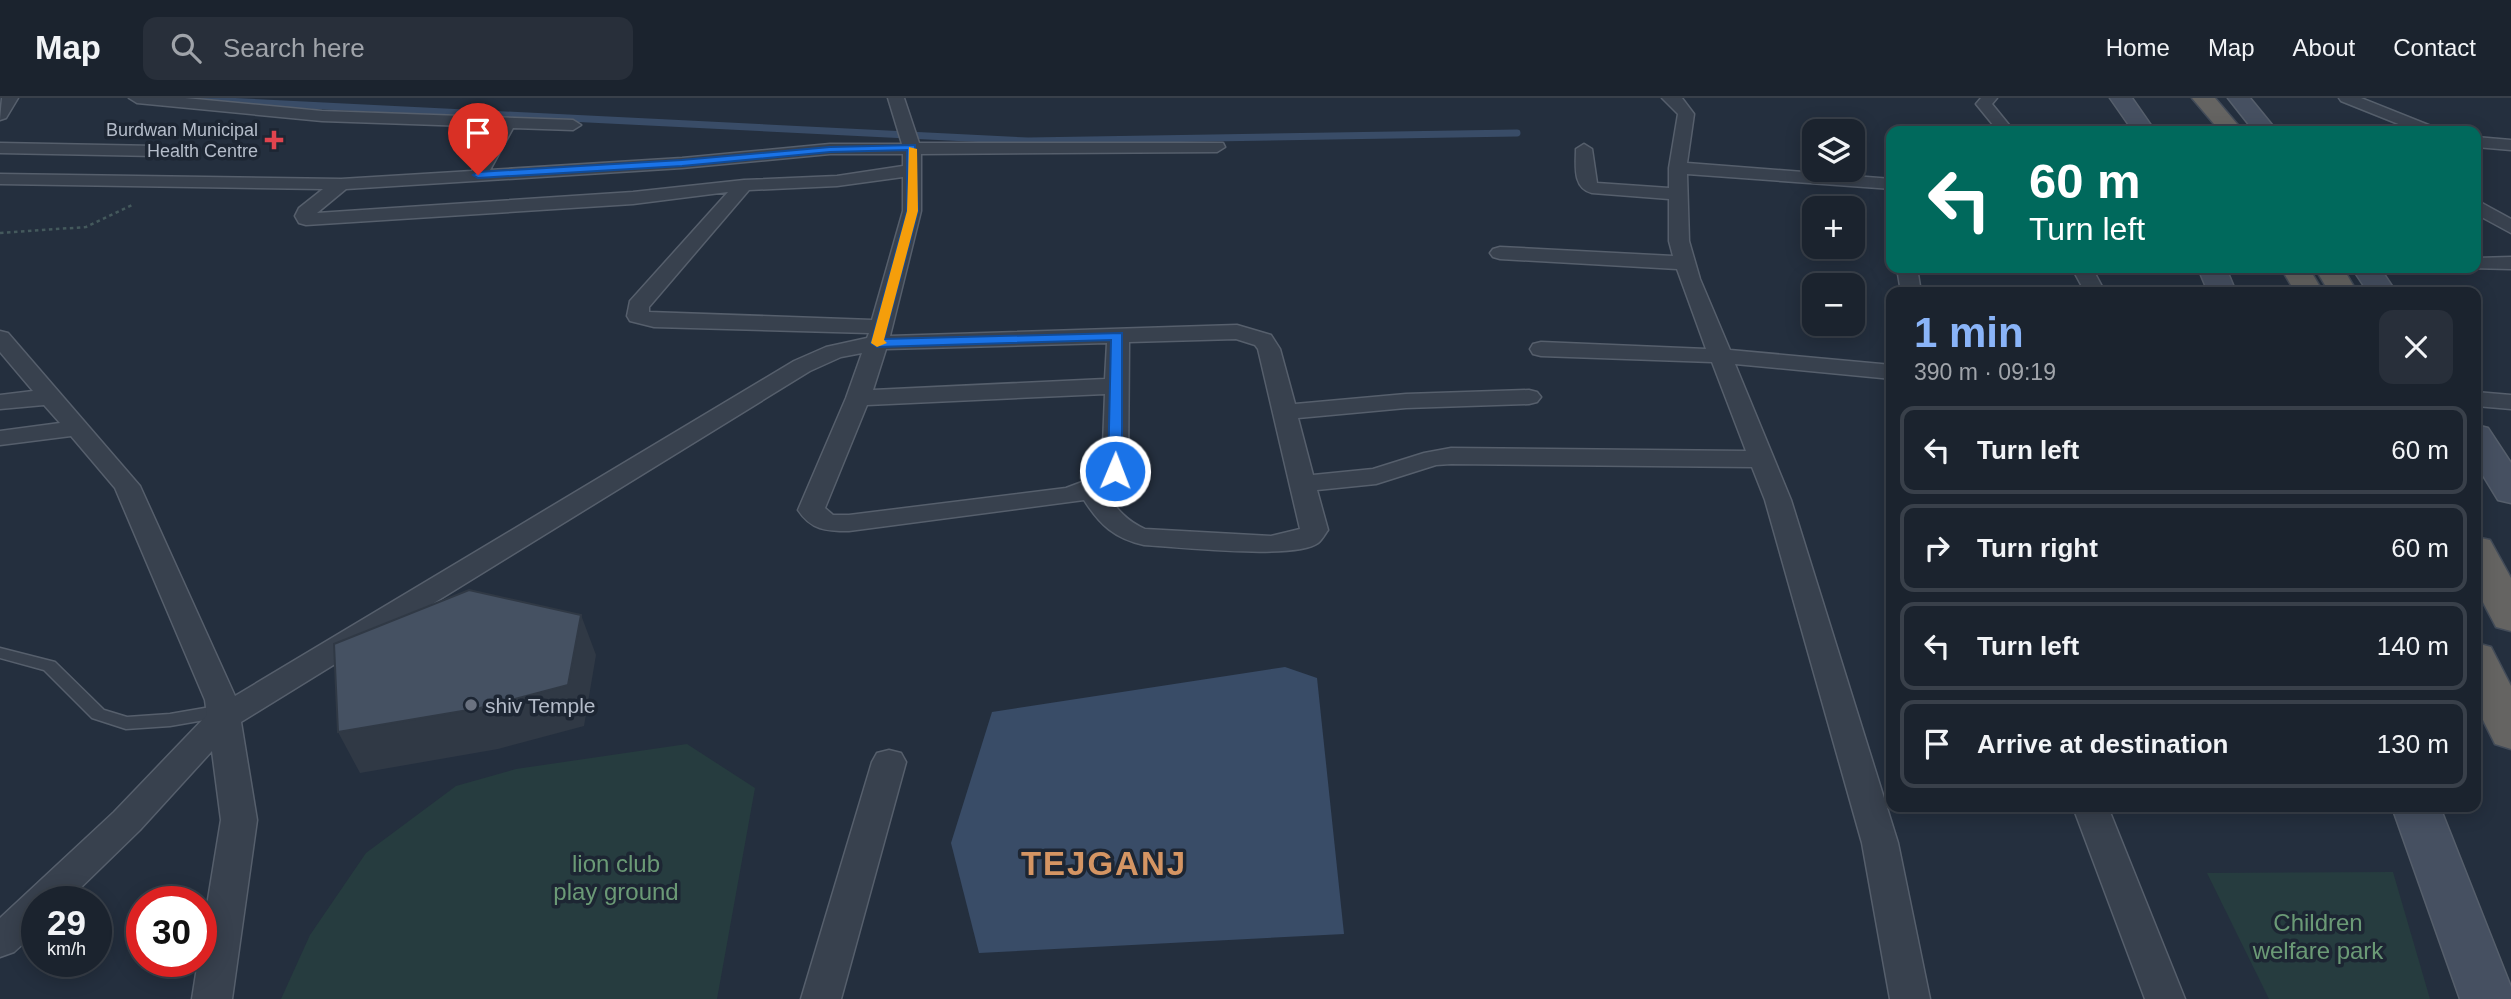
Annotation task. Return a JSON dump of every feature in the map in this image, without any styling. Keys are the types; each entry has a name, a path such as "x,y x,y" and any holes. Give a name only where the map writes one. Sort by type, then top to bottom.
{"highway":[{"path":"2193,102 2202,126"},
{"path":"2193,102 2225,126"},
{"path":"2481,558 2511,618"},
{"path":"2481,668 2511,733"}],"main road":[{"path":"2121,98 2141,126"},
{"path":"2239,98 2262,126"},
{"path":"2481,443 2511,492"},
{"path":"2418,812 2488,999"}],"street":[{"path":"0,116 10,98"},
{"path":"137,98 322,116 573,125"},
{"path":"896,98 912,147 912,211 879,335 858,398 811,510 826,523 849,523 1066,496 1091,490 1108,482 1115,471 1118,336"},
{"path":"1670,98 1679,103 1686,114 1678,181 1679,241 1720,356 1779,500 1880,843 1910,999"},
{"path":"2347,98 2417,126"},
{"path":"1968,101 1990,105 2003,126"},
{"path":"478,175 508,123"},
{"path":"2481,142 2511,145"},
{"path":"0,179 341,184 682,163 830,149 1217,147"},
{"path":"0,148 156,151"},
{"path":"1584,149 1586,182 1592,188 1678,181 1886,184"},
{"path":"679,193 682,163"},
{"path":"341,184 306,212 306,219 837,181 914,170"},
{"path":"744,186 638,306 638,316 654,320 879,335 1118,336 1237,332 1251,334 1263,340 1269,349 1314,530 1307,538 1271,544 1129,534 1115,526 1091,490"},
{"path":"2481,208 2511,210"},
{"path":"2481,210 2511,227"},
{"path":"1500,253 1685,262"},
{"path":"2481,264 2511,263"},
{"path":"59,886 127,821 223,715 802,366 879,335"},
{"path":"2,344 127,486 221,700 239,820 212,999"},
{"path":"1541,349 1720,356 1886,371"},
{"path":"858,398 1117,386"},
{"path":"0,402 49,397"},
{"path":"1285,412 1406,401 1529,397"},
{"path":"2481,399 2511,402"},
{"path":"0,438 76,428"},
{"path":"1303,484 1376,476 1433,458 1451,456 1762,459"},
{"path":"821,999 889,762"},
{"path":"2093,812 2165,999"},
{"path":"0,941 21,922"}],"lane":[{"path":"0,653 49,666 98,714 126,723 223,715"}],"path":[{"path":"0,233 86,227 184,181"}],"green space":[{"name":"lion club play ground","path":"687,744 755,788 717,999 281,999 310,935 366,853 456,786 516,769"},
{"name":"Children welfare park","path":"2393,872 2430,999 2269,999 2207,873"}],"water":[{"path":"1285,667 1317,678 1344,934 979,953 951,843 992,712"}],"building":[{"path":"469,590 581,615 568,685 480,708 338,732 334,644"}],"waterway":[{"path":"205,100 1028,141 1517,133"}],"slow traffic":[{"path":"880,343 877,343 912,211 912,149"}],"place":[{"name":"Burdwan Municipal Health Centre","path":"274,140"},
{"name":"shiv Temple","path":"471,705"}],"district":[{"name":"TEJGANJ","path":"1104,863"}],"route":[{"path":"478,175 682,163 830,149 912,147 912,211 877,343 1118,336 1115,471"}]}
